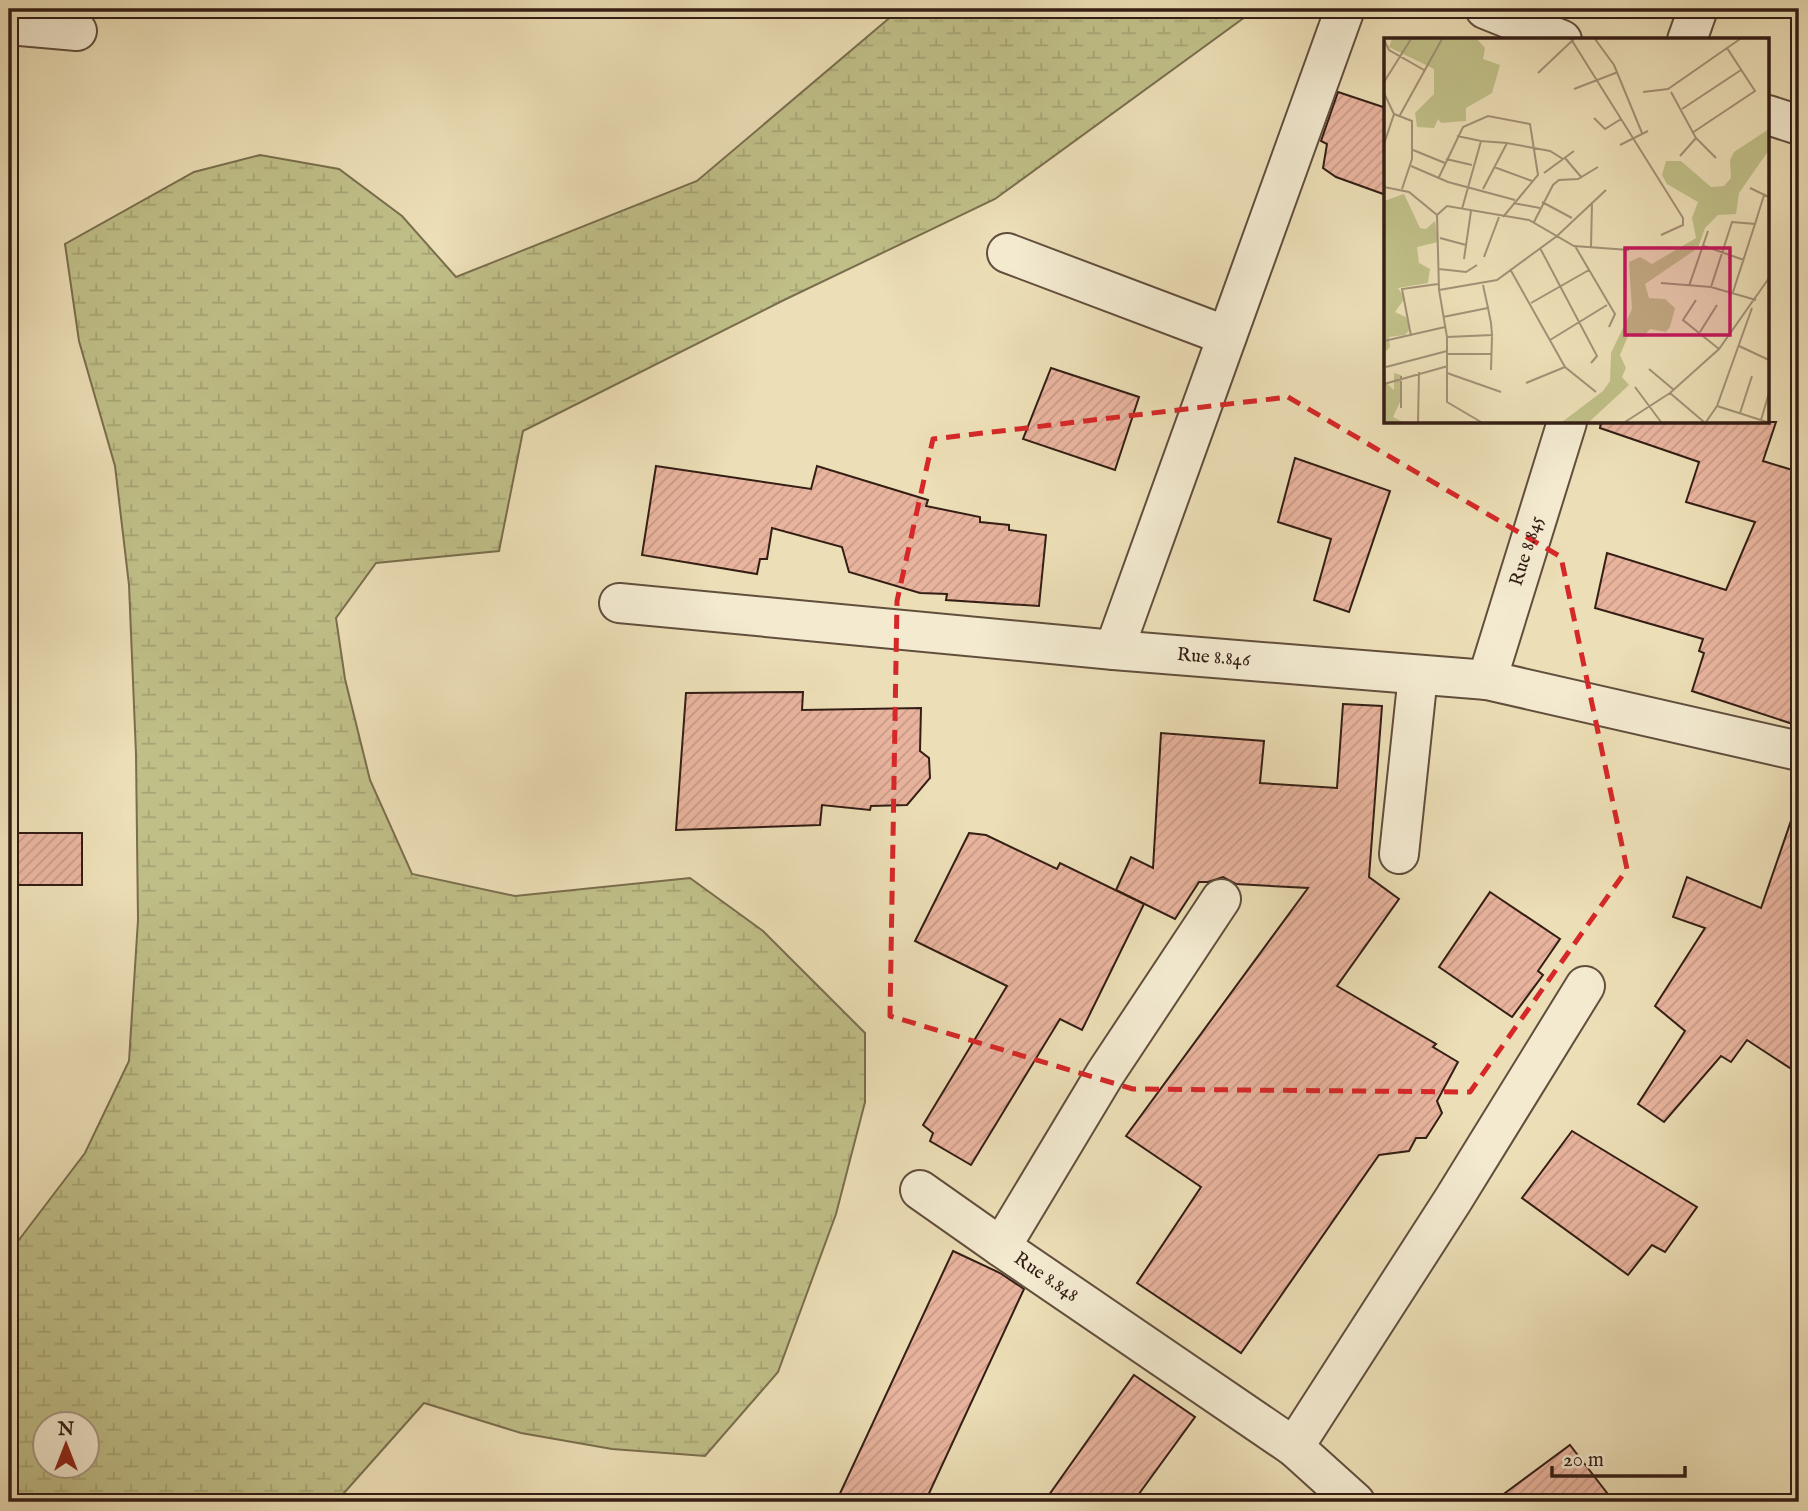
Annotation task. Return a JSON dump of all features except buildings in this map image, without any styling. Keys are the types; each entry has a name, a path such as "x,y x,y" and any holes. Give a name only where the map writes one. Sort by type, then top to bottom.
{"street":[{"path":"1114,650 1345,9"},
{"path":"1485,9 1557,38"},
{"path":"1688,38 1698,9"},
{"path":"9,25 77,31"},
{"path":"1770,116 1799,125"},
{"path":"1007,253 1227,336"},
{"name":"Rue 8.845","path":"1487,680 1566,424"},
{"name":"Rue 8.846","path":"619,603 1114,650 1487,680 1799,751"},
{"path":"1399,854 1418,675"},
{"name":"Rue 8.848","path":"1221,899 1105,1074 1000,1247 1294,1447 1355,1502"},
{"path":"1294,1447 1453,1200 1585,986"},
{"path":"920,1190 1000,1247"}],"highlighted area":[{"path":"1288,397 1561,557 1627,869 1470,1092 1133,1089 890,1016 897,601 933,439"}],"green space":[{"path":"900,9 1256,9 995,199 784,300 523,431 499,551 376,563 336,618 345,679 370,780 412,874 515,896 690,878 763,931 865,1033 865,1102 836,1214 778,1372 705,1456 612,1449 521,1433 424,1403 336,1502 9,1502 9,1253 85,1153 129,1061 138,920 136,754 129,585 115,466 79,341 65,244 194,172 260,155 339,169 402,216 456,277 697,181"}]}
